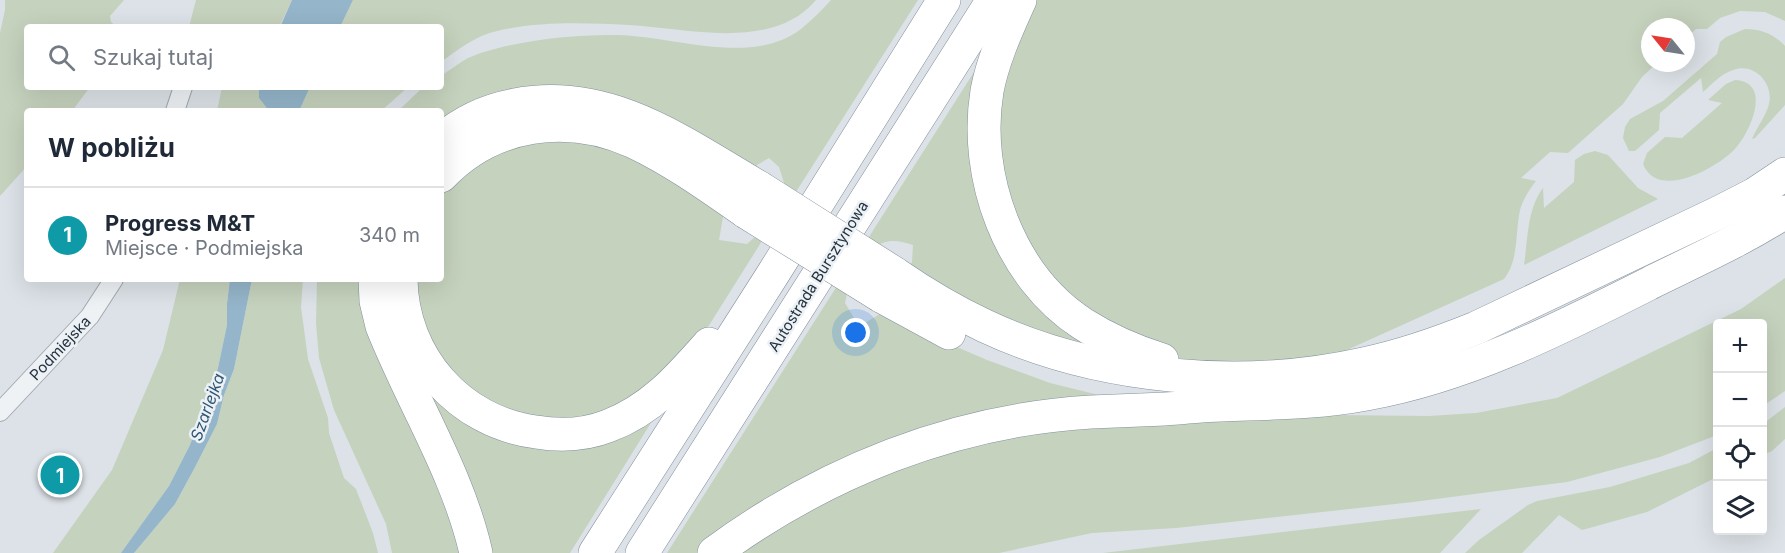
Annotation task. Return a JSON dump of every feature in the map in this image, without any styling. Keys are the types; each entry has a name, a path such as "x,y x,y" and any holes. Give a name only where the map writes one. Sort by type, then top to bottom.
{"highway":[{"path":"595,553 944,0"},
{"name":"Autostrada Bursztynowa","path":"642,553 993,0"},
{"path":"1020,0 992,69 984,118 989,178 1000,218 1012,243 1044,290 1082,323 1114,341 1223,391"},
{"path":"444,138 468,122 507,106 571,101 602,107 632,117 664,133 753,200 887,285 1043,349 1133,371 1168,375 1223,391 1285,402 1365,394 1401,387 1472,365 1619,299 1785,212"},
{"path":"444,173 471,150 490,139 524,128 564,125 599,130 632,141 687,172 753,200"},
{"path":"714,553 770,514 804,495 857,469 916,446 1007,423 1223,391 1373,362 1440,342 1562,288 1720,212 1755,194 1785,174"},
{"path":"401,282 403,305 414,340 426,364 443,386 476,412 504,426 566,435 606,427 640,411 660,396 773,274"},
{"path":"375,282 376,301 382,326 452,481 469,526 476,553"}],"street":[{"path":"176,108 182,90"},
{"name":"Podmiejska","path":"0,412 90,316 112,282"}],"green space":[{"path":"5,0 124,0 110,16 113,24 24,24 24,90 88,90 74,108 24,108 24,169 0,196 0,33"},
{"path":"196,0 292,0 280,24 190,24"},
{"path":"353,0 816,0 798,16 776,26 753,32 702,32 579,23 546,24 497,31 482,36 444,60 444,24 341,24"},
{"path":"831,0 918,0 794,195 786,189 779,167 769,158 757,165 752,174 697,144 444,130 444,108 401,108 420,90 444,90 444,74 468,58 502,47 562,37 600,35 639,37 712,47 759,46 781,40 801,29"},
{"path":"1029,0 1785,0 1785,21 1765,12 1740,11 1720,18 1707,29 1695,30 1695,18 1641,18 1641,72 1647,72 1623,104 1568,153 1550,152 1521,178 1536,181 1521,206 1514,255 1509,272 1504,279 1338,354 1284,365 1190,360 1171,356 1073,305 1009,217 996,103"},
{"path":"1745,29 1767,33 1785,46 1785,105 1755,138 1752,139 1766,113 1770,96 1761,76 1741,68 1717,79 1703,92 1701,78 1660,113 1659,130 1635,151 1629,151 1623,138 1625,127 1630,119 1663,101 1717,54 1720,42"},
{"path":"981,61 981,186 1094,344 1046,340 906,273 912,262 913,245 890,241 877,246 867,240"},
{"path":"1735,80 1747,83 1756,99 1751,122 1734,150 1714,165 1687,178 1674,181 1661,180 1650,175 1643,164 1647,153 1665,137 1682,138 1722,103 1708,100 1726,84"},
{"path":"221,90 259,90 259,98 267,108 218,108"},
{"path":"309,90 405,90 384,108 300,108"},
{"path":"594,139 727,210 723,217 719,240 747,244 756,236 762,241 696,346 663,381 597,421 525,423 439,368 411,282 444,282 444,188 495,147"},
{"path":"1595,151 1608,155 1638,188 1658,199 1524,265 1529,225 1538,196 1543,188 1544,208 1574,182 1575,160"},
{"path":"1785,278 1785,391 1767,403 1767,319 1720,319 1741,309"},
{"path":"179,282 230,282 227,325 218,368 190,445 169,486 121,553 53,553 112,470 163,350"},
{"path":"251,282 303,282 301,307 308,359 328,418 329,433 344,478 356,489 378,553 134,553 175,504 217,424 224,395 234,369"},
{"path":"317,282 369,282 467,553 392,553 386,524 334,410 319,358 316,323"},
{"path":"837,286 847,293 845,303 854,318 863,324 880,314 987,360 1050,383 1119,400 1030,410 704,553 667,553"},
{"path":"1713,323 1713,437 1660,457 1567,482 1413,502 1176,528 1092,533 999,553 730,553 837,489 1001,433 1329,415 1429,416 1476,413 1557,398"},
{"path":"412,362 464,419 654,418 570,553 484,553"},
{"path":"1785,407 1785,439 1767,453 1767,427 1767,421"},
{"path":"1713,450 1713,479 1647,512 1582,530 1559,515 1522,553 1465,553 1479,540 1537,501 1610,487 1689,463"},
{"path":"1481,509 1440,553 1103,553"}],"water":[{"path":"292,0 353,0 341,24 281,24"},
{"path":"259,90 309,90 300,108 267,108 259,98"},
{"name":"Szarlejka","path":"230,282 251,282 234,369 224,395 217,424 175,504 134,553 121,553 169,486 190,445 218,368 227,325"}],"place":[{"name":"Progress M&T","path":"60,475"}]}
